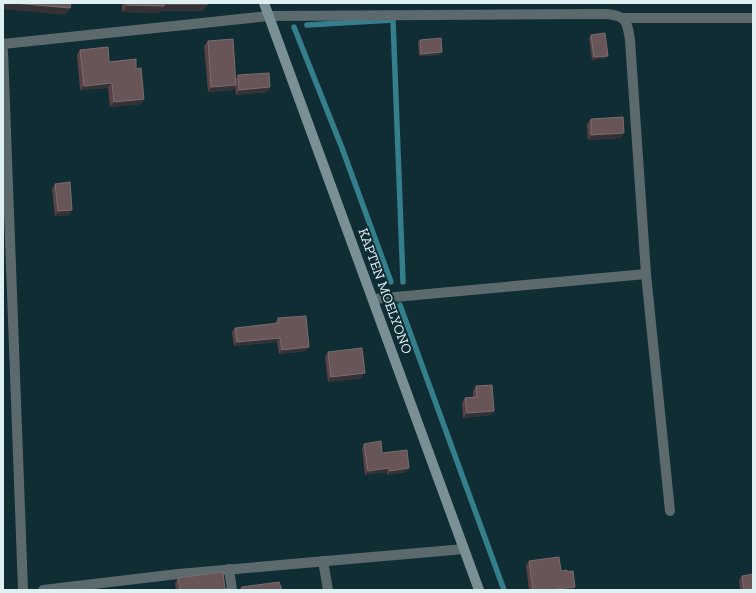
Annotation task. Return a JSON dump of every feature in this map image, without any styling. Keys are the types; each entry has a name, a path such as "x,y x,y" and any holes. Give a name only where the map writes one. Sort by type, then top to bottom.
{"street":[{"name":"KAPTEN MOELYONO","path":"264,3 479,590"},
{"path":"3,44 269,16 607,14 616,15 623,18 753,18"},
{"path":"623,18 628,28 630,40 646,274 670,511"},
{"path":"3,51 23,590"},
{"path":"373,299 646,274"},
{"path":"43,590 118,586 229,570 464,549"},
{"path":"323,561 328,590"},
{"path":"229,570 232,590"}],"building":[{"path":"14,3 71,3 70,8"},
{"path":"127,3 208,4 164,4 164,6 127,5"},
{"path":"605,33 608,56 594,57 591,35"},
{"path":"441,38 442,52 421,54 420,40"},
{"path":"233,39 236,85 211,87 208,41"},
{"path":"108,47 109,62 136,59 136,69 141,68 144,99 114,102 112,83 84,86 80,50"},
{"path":"269,73 270,87 239,90 238,75"},
{"path":"623,117 624,133 591,135 591,119"},
{"path":"70,182 72,210 58,211 55,184"},
{"path":"306,316 309,347 282,350 280,338 237,342 235,328 279,323 278,318"},
{"path":"362,348 365,373 331,377 328,352"},
{"path":"492,385 494,411 467,413 465,398 477,397 476,386"},
{"path":"381,441 382,453 407,450 409,468 390,471 389,468 368,471 364,444"},
{"path":"559,557 561,571 573,571 575,587 533,590 529,561"},
{"path":"223,572 225,589 230,588 232,590 180,590 178,578"},
{"path":"753,574 753,590 740,590 744,589 742,576"},
{"path":"279,582 282,590 240,590 242,587"}],"waterway":[{"path":"307,25 393,20 403,282"},
{"path":"294,27 342,148 391,282"},
{"path":"400,305 504,590"}]}
